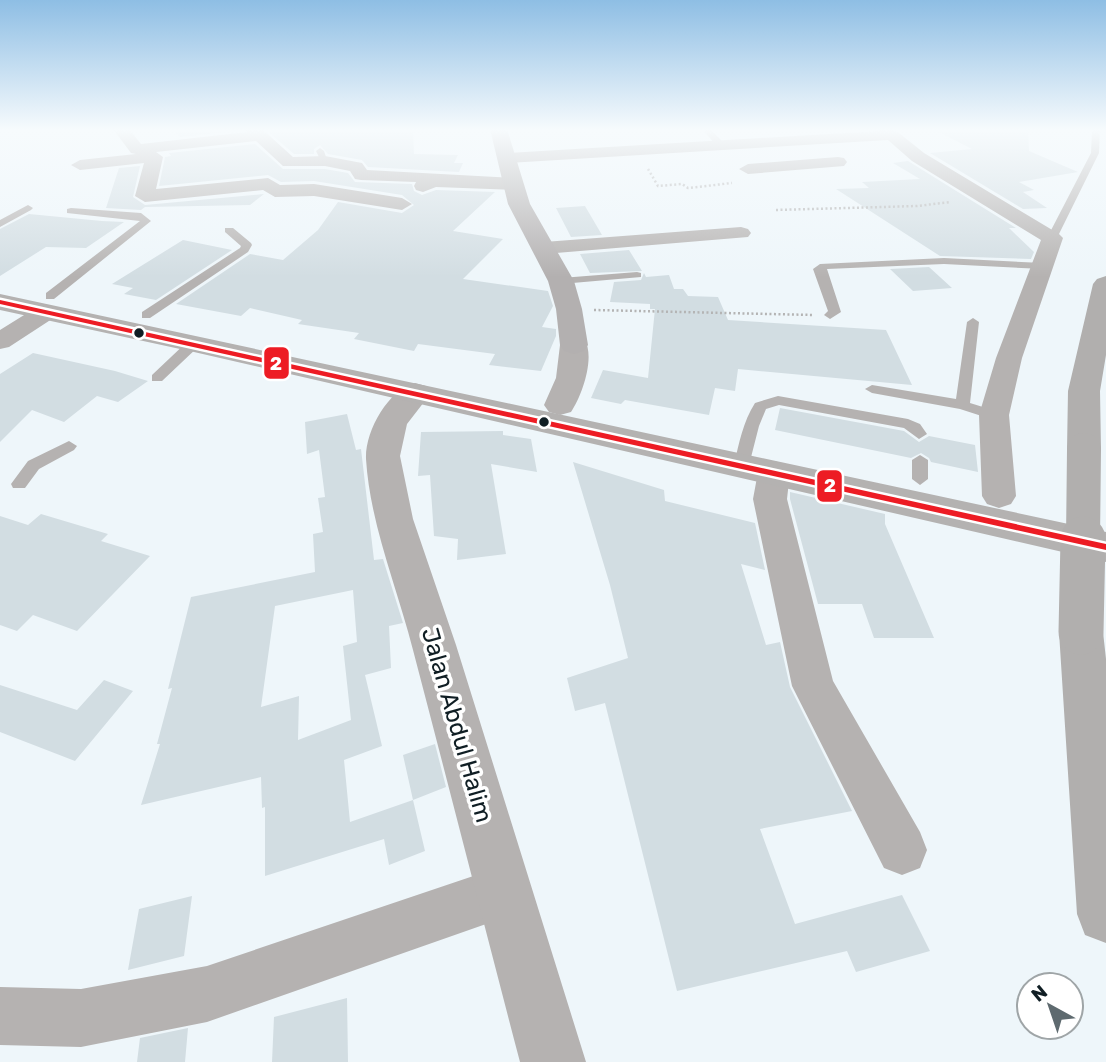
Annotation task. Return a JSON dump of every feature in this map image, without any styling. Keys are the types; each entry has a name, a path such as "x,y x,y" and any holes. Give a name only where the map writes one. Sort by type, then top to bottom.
{"highway":[{"path":"1106,284 1084,391 1081,632 1106,914"},
{"path":"0,286 48,304 194,343 1106,547"},
{"path":"0,302 48,304 146,315 560,405 758,469 920,470 999,496 1106,519"}],"main road":[{"path":"513,179 528,224 561,281 569,309 574,345"}],"street":[{"path":"149,179 145,196 268,184 275,191 314,190 402,204"},
{"path":"436,179 443,181"},
{"path":"953,179 1052,237 1009,358 994,415 999,496"},
{"path":"380,222 428,182 514,184"},
{"path":"544,248 741,233"},
{"path":"0,341 48,304"},
{"path":"560,405 571,378 574,345"},
{"name":"Jalan Abdul Halim","path":"415,393 391,422 383,456 394,519 506,891 553,1062"},
{"path":"758,469 813,686 902,850"},
{"path":"0,1016 81,1018 207,994 506,891"}],"lane":[{"path":"1052,237 1082,179"},
{"path":"0,225 28,208"},
{"path":"48,304 146,221 141,216 71,211"},
{"path":"146,315 244,250 247,244 229,230"},
{"path":"830,315 835,312 819,269 824,266 944,261 1043,266"},
{"path":"561,281 637,275"},
{"path":"962,405 973,322"},
{"path":"157,378 194,343"},
{"path":"872,389 962,405 994,415"},
{"path":"758,469 760,406 778,400 908,425 915,427 919,434"},
{"path":"19,484 23,474 34,463 69,446"}],"path":[{"path":"654,179 657,186 682,184 688,188 725,184"},
{"path":"776,210 853,205 917,206 983,197"},
{"path":"569,309 830,315"}],"building":[{"path":"116,179 137,179 133,197 145,205 264,194 250,205 145,207 141,210 106,208"},
{"path":"161,179 233,179 159,186"},
{"path":"275,179 352,179 355,182 412,184 414,191 422,195 436,190 495,192 453,231 503,239 463,279 548,291 553,306 542,327 556,329 556,336 541,371 489,365 495,354 418,344 414,351 354,339 359,333 298,324 302,320 250,308 241,316 176,304 250,254 283,260 318,230 338,202 402,213 414,205 402,195 314,181 281,182"},
{"path":"936,179 1016,228 1009,228 1034,252 1031,259 940,256 836,189 869,188 862,182"},
{"path":"972,179 1039,179 1019,182 1034,190 1023,192 1047,208 1023,209"},
{"path":"585,206 602,235 571,237 556,208"},
{"path":"29,214 124,222 86,248 46,247 0,276 0,229"},
{"path":"183,240 232,250 156,300 124,294 133,288 112,284"},
{"path":"629,250 642,271 590,273 580,254"},
{"path":"929,267 952,288 913,291 890,269"},
{"path":"644,273 646,277 669,275 674,289 683,289 688,296 718,297 728,320 886,330 912,385 738,369 735,391 715,388 709,415 625,400 621,404 591,398 603,370 648,378 655,309 650,309 650,304 610,302 614,282 641,280"},
{"path":"33,353 148,381 118,402 97,396 64,422 32,410 0,442 0,374"},
{"path":"780,408 904,431 919,442 929,436 975,445 978,472 931,462 921,453 911,458 775,430"},
{"path":"347,414 356,450 361,449 374,560 383,559 403,623 389,626 391,668 365,675 382,746 344,760 350,822 413,800 425,851 389,865 384,839 265,876 265,807 262,808 261,777 141,805 160,744 157,744 172,688 168,689 191,597 315,572 313,534 323,532 318,498 325,497 319,450 307,454 305,422","holes":["353,590 357,642 343,646 351,720 298,740 299,696 261,707 275,606"]},
{"path":"503,431 503,435 531,439 537,472 491,464 506,554 457,560 458,539 434,536 430,475 418,476 421,432"},
{"path":"573,462 664,490 665,501 755,523 765,570 741,564 766,645 780,642 790,687 852,811 760,829 795,924 902,895 930,951 856,972 847,951 677,991 605,703 575,711 567,678 628,658 610,585"},
{"path":"790,492 885,514 885,524 934,638 874,638 862,604 818,604"},
{"path":"41,514 108,534 101,541 150,556 77,631 33,615 17,631 0,625 0,516 28,525"},
{"path":"104,680 133,691 75,761 0,732 0,685 77,710"},
{"path":"435,744 446,787 413,800 403,755"},
{"path":"192,896 184,956 128,970 139,909"},
{"path":"347,998 348,1062 272,1062 274,1017"},
{"path":"188,1028 185,1062 137,1062 140,1038"}],"transit line":[{"name":"2","path":"0,302 1106,547"}]}
